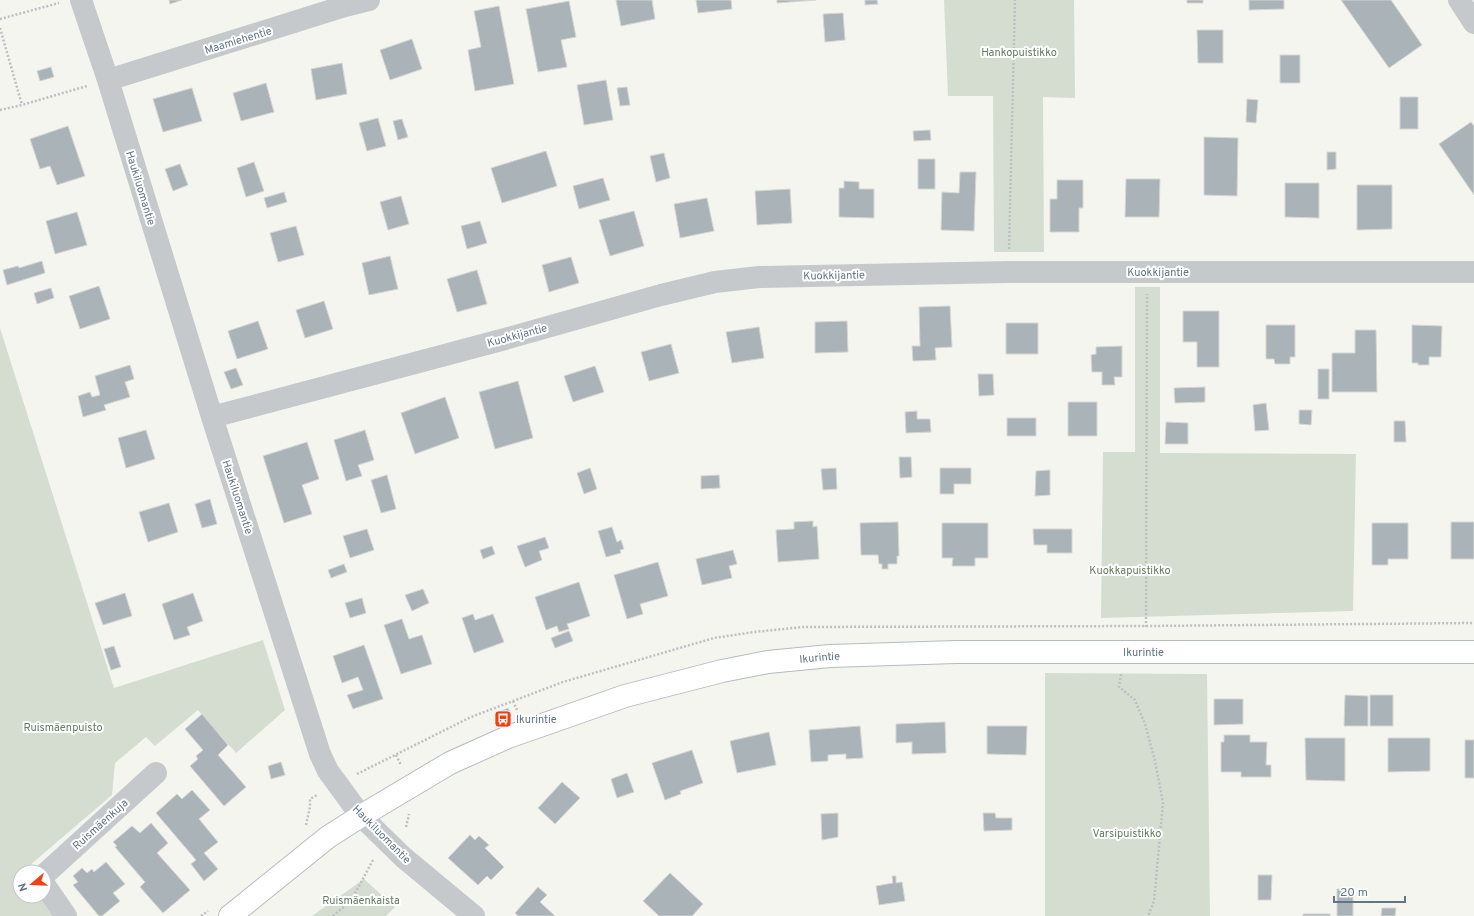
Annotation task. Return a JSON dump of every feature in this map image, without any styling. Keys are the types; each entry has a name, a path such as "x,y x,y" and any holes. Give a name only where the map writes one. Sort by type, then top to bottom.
{"main road":[{"name":"Ikurintie","path":"230,916 328,837 450,763 508,737 626,696 722,671 768,662 830,656 956,652 1474,652"}],"street":[{"name":"Maamiehentie","path":"108,80 345,6 369,0"},
{"path":"1459,0 1474,23"},
{"name":"Haukiluomantie","path":"72,1 90,24 212,417 320,754 336,784 361,816 403,857 474,916"},
{"name":"Kuokkijantie","path":"212,417 505,339 661,295 715,282 759,277 1008,272 1474,272"},
{"name":"Ruismäenkuja","path":"52,868 156,772"},
{"path":"52,896 66,916"}],"path":[{"path":"1008,272 1014,0"},
{"path":"0,19 72,1"},
{"path":"0,28 22,105"},
{"path":"0,110 108,80"},
{"path":"1147,272 1147,626"},
{"path":"1124,653 1119,687 1135,700 1145,724 1155,761 1162,803 1154,901 1148,916"},
{"path":"513,701 518,713"},
{"path":"334,916 351,901 384,838"}],"green space":[{"name":"Hankopuistikko","path":"944,0 1074,0 1075,98 1043,97 1044,252 994,252 993,96 948,96"},
{"name":"Kuokkapuistikko","path":"1135,287 1160,287 1160,453 1356,454 1353,611 1101,618 1103,452 1135,452"},
{"name":"Ruismäenpuisto","path":"0,328 114,688 263,640 285,710 236,753 198,710 155,746 146,737 115,763 112,795 31,864 12,864 12,904 45,904 53,916 0,916"},
{"name":"Varsipuistikko","path":"1045,673 1207,674 1210,916 1045,916"},
{"name":"Ruismäenkaista","path":"364,879 395,907 386,916 312,916"}],"building":[{"path":"169,0 182,0 170,4"},
{"path":"616,0 652,0 655,19 621,26"},
{"path":"696,0 731,0 732,9 698,13"},
{"path":"777,0 816,0 777,3"},
{"path":"865,0 877,0 878,4 865,5"},
{"path":"1187,0 1203,0 1203,3 1187,3"},
{"path":"1249,0 1284,0 1284,9 1249,10"},
{"path":"1341,0 1391,0 1422,45 1389,68"},
{"path":"569,1 576,37 561,40 567,67 538,72 526,9"},
{"path":"499,6 514,84 475,91 468,50 481,47 474,11"},
{"path":"843,13 845,40 825,42 823,14"},
{"path":"1197,30 1223,30 1223,63 1198,63"},
{"path":"412,39 422,69 390,80 380,50"},
{"path":"1280,55 1300,55 1300,83 1280,83"},
{"path":"342,63 347,94 316,100 311,69"},
{"path":"51,67 54,77 40,81 37,71"},
{"path":"606,80 613,120 584,125 577,85"},
{"path":"266,83 274,112 241,121 233,93"},
{"path":"627,87 630,105 620,106 617,88"},
{"path":"192,88 202,121 163,132 153,99"},
{"path":"1400,97 1418,97 1418,129 1400,129"},
{"path":"1247,99 1258,100 1256,123 1246,122"},
{"path":"378,118 386,146 367,151 359,123"},
{"path":"402,119 408,137 398,140 393,121"},
{"path":"1471,122 1474,126 1474,195 1439,144"},
{"path":"68,126 85,176 57,185 50,166 40,169 30,139"},
{"path":"930,130 931,140 914,141 913,131"},
{"path":"1204,137 1238,138 1237,196 1204,195"},
{"path":"546,151 557,186 502,203 491,168"},
{"path":"1327,152 1336,152 1336,169 1327,170"},
{"path":"664,153 670,178 656,182 650,156"},
{"path":"918,159 935,159 935,189 918,189"},
{"path":"254,162 264,191 246,197 237,168"},
{"path":"180,164 188,185 173,191 165,169"},
{"path":"960,172 976,172 974,231 941,230 942,192 959,193"},
{"path":"603,178 610,200 579,209 573,186"},
{"path":"1126,179 1160,179 1159,217 1125,217"},
{"path":"1057,180 1083,180 1083,208 1079,208 1079,232 1050,232 1050,199 1057,199"},
{"path":"844,181 859,182 859,189 874,189 874,218 839,217 839,188 844,188"},
{"path":"1285,183 1319,183 1319,218 1285,217"},
{"path":"1357,185 1392,185 1392,229 1357,230"},
{"path":"790,189 792,223 757,225 755,191"},
{"path":"284,192 287,202 267,208 264,198"},
{"path":"401,196 409,224 388,230 380,202"},
{"path":"707,198 714,231 680,238 674,204"},
{"path":"634,211 644,246 610,256 599,220"},
{"path":"77,212 87,245 55,254 46,221"},
{"path":"480,221 487,243 467,249 461,226"},
{"path":"296,226 304,255 278,262 270,233"},
{"path":"390,256 398,289 369,295 362,263"},
{"path":"571,257 579,283 549,292 542,265"},
{"path":"42,261 45,273 7,285 3,270 18,266 19,268"},
{"path":"477,270 487,304 457,312 447,279"},
{"path":"99,286 110,319 80,329 69,296"},
{"path":"51,288 54,298 37,304 34,293"},
{"path":"324,301 333,329 305,338 296,310"},
{"path":"950,306 952,347 935,348 936,360 913,361 912,346 920,346 919,307"},
{"path":"1183,311 1219,311 1219,367 1197,367 1197,342 1183,342"},
{"path":"258,321 268,349 237,359 228,331"},
{"path":"847,321 848,352 815,353 815,322"},
{"path":"1006,323 1038,323 1038,354 1006,354"},
{"path":"1266,325 1295,325 1295,357 1290,357 1290,364 1275,364 1274,359 1266,359"},
{"path":"1412,325 1442,326 1441,357 1429,357 1429,365 1418,365 1418,363 1412,363"},
{"path":"759,327 764,358 732,363 726,332"},
{"path":"1355,330 1376,330 1377,392 1332,392 1332,353 1355,353"},
{"path":"671,344 679,373 649,381 641,352"},
{"path":"1122,346 1122,377 1114,377 1115,385 1102,385 1102,372 1092,372 1091,355 1096,354 1096,347"},
{"path":"130,365 134,379 125,382 130,397 104,405 106,410 83,417 78,396 90,392 92,397 100,395 95,376"},
{"path":"595,366 604,392 573,402 564,376"},
{"path":"236,368 243,385 231,389 224,372"},
{"path":"1318,369 1329,369 1329,399 1318,399"},
{"path":"978,374 993,374 994,395 979,396"},
{"path":"518,381 533,438 495,449 479,392"},
{"path":"1205,387 1205,402 1175,403 1174,388"},
{"path":"445,397 459,438 415,454 401,413"},
{"path":"1068,402 1097,402 1097,436 1068,436"},
{"path":"1266,403 1269,430 1255,431 1253,405"},
{"path":"1299,410 1312,410 1311,425 1299,424"},
{"path":"917,411 917,419 930,419 931,432 906,433 905,412"},
{"path":"1007,418 1036,418 1036,436 1007,436"},
{"path":"1394,421 1405,421 1406,442 1394,442"},
{"path":"1166,422 1188,423 1188,444 1165,444"},
{"path":"146,430 155,459 126,468 118,438"},
{"path":"365,430 374,460 358,465 362,476 346,481 334,440"},
{"path":"307,442 319,479 302,485 312,514 284,523 263,456"},
{"path":"899,457 911,457 912,477 900,478"},
{"path":"590,468 597,489 584,494 577,473"},
{"path":"836,468 837,489 823,490 821,469"},
{"path":"940,468 971,468 971,484 954,484 954,494 940,494"},
{"path":"1050,470 1050,495 1035,496 1036,471"},
{"path":"387,475 396,509 381,513 371,480"},
{"path":"719,475 720,488 701,489 701,476"},
{"path":"210,499 217,524 202,528 195,504"},
{"path":"169,503 178,532 148,542 139,512"},
{"path":"813,521 813,527 817,526 819,559 778,562 776,530 794,529 794,522"},
{"path":"898,522 899,556 897,556 897,564 888,564 888,569 882,569 882,564 879,564 878,555 861,555 860,523"},
{"path":"1451,522 1474,522 1474,559 1451,559"},
{"path":"942,523 988,523 988,558 975,558 975,566 952,566 953,558 942,558"},
{"path":"1372,523 1408,523 1408,559 1388,559 1388,565 1372,565"},
{"path":"612,527 617,542 621,540 624,549 620,550 621,553 606,557 598,531"},
{"path":"367,529 374,550 350,558 343,536"},
{"path":"1033,529 1072,529 1072,553 1047,553 1047,545 1034,545"},
{"path":"545,537 549,548 539,551 542,560 525,567 517,546"},
{"path":"492,546 495,554 483,559 480,550"},
{"path":"733,550 737,564 729,566 732,578 702,585 696,559"},
{"path":"658,562 668,596 640,604 643,614 627,619 614,575"},
{"path":"344,564 347,572 331,578 328,570"},
{"path":"579,582 590,616 567,624 569,629 559,632 557,626 546,630 535,597"},
{"path":"423,589 429,603 412,611 405,595"},
{"path":"125,593 132,616 103,625 95,603"},
{"path":"193,593 203,621 187,627 190,635 174,640 162,604"},
{"path":"362,598 366,613 350,618 345,603"},
{"path":"473,614 475,620 493,614 504,642 474,653 462,618"},
{"path":"402,619 409,639 422,635 432,664 401,674 384,625"},
{"path":"569,631 573,641 555,648 551,638"},
{"path":"364,645 383,699 353,709 347,695 363,690 358,677 342,683 333,656"},
{"path":"114,646 121,667 111,670 104,649"},
{"path":"1345,695 1368,696 1368,726 1344,726"},
{"path":"1370,695 1393,695 1393,726 1370,726"},
{"path":"1214,699 1243,699 1243,724 1214,725"},
{"path":"508,708 511,714 497,719 495,714"},
{"path":"202,714 228,745 218,755 246,787 224,806 190,766 198,759 196,756 203,750 185,729"},
{"path":"945,722 946,753 912,754 912,742 896,743 896,724"},
{"path":"860,726 863,758 846,759 846,754 828,755 828,761 811,762 809,730"},
{"path":"987,726 1027,726 1026,755 987,754"},
{"path":"769,732 776,765 737,773 730,741"},
{"path":"1224,735 1250,735 1250,742 1267,742 1266,765 1271,765 1271,777 1241,777 1241,772 1221,772 1221,742 1224,742"},
{"path":"1305,738 1345,738 1345,781 1306,780"},
{"path":"1388,738 1430,738 1430,771 1388,772"},
{"path":"1465,740 1474,740 1474,778 1465,778"},
{"path":"692,750 703,783 680,791 681,794 665,800 652,763"},
{"path":"281,762 285,775 271,779 268,766"},
{"path":"627,773 634,792 617,798 611,779"},
{"path":"562,782 580,798 555,824 538,808"},
{"path":"192,790 210,810 199,819 218,842 204,853 218,869 204,881 191,864 196,860 156,813 177,794 182,799"},
{"path":"838,813 838,837 822,840 821,814"},
{"path":"983,813 995,813 996,818 1012,818 1012,830 984,831"},
{"path":"151,823 168,843 157,853 190,890 163,913 140,887 145,882 115,847 117,846 113,842 132,826 140,833"},
{"path":"470,835 475,840 479,836 489,845 485,848 504,867 491,880 487,876 478,885 448,858"},
{"path":"106,862 125,884 113,893 120,901 102,916 99,916 73,885 78,882 73,876 82,868 87,873 92,869 94,872"},
{"path":"670,873 703,904 692,916 659,916 643,901"},
{"path":"1258,875 1272,875 1271,900 1258,900"},
{"path":"892,876 896,876 896,883 902,882 905,901 879,905 876,886 893,883"},
{"path":"538,887 547,895 540,902 555,916 518,916 515,913"},
{"path":"1337,889 1353,889 1353,916 1337,916"},
{"path":"1382,908 1396,908 1395,916 1381,916"},
{"path":"1303,914 1330,914 1330,916 1303,916"}],"place":[{"name":"Ikurintie","path":"503,719"}]}
